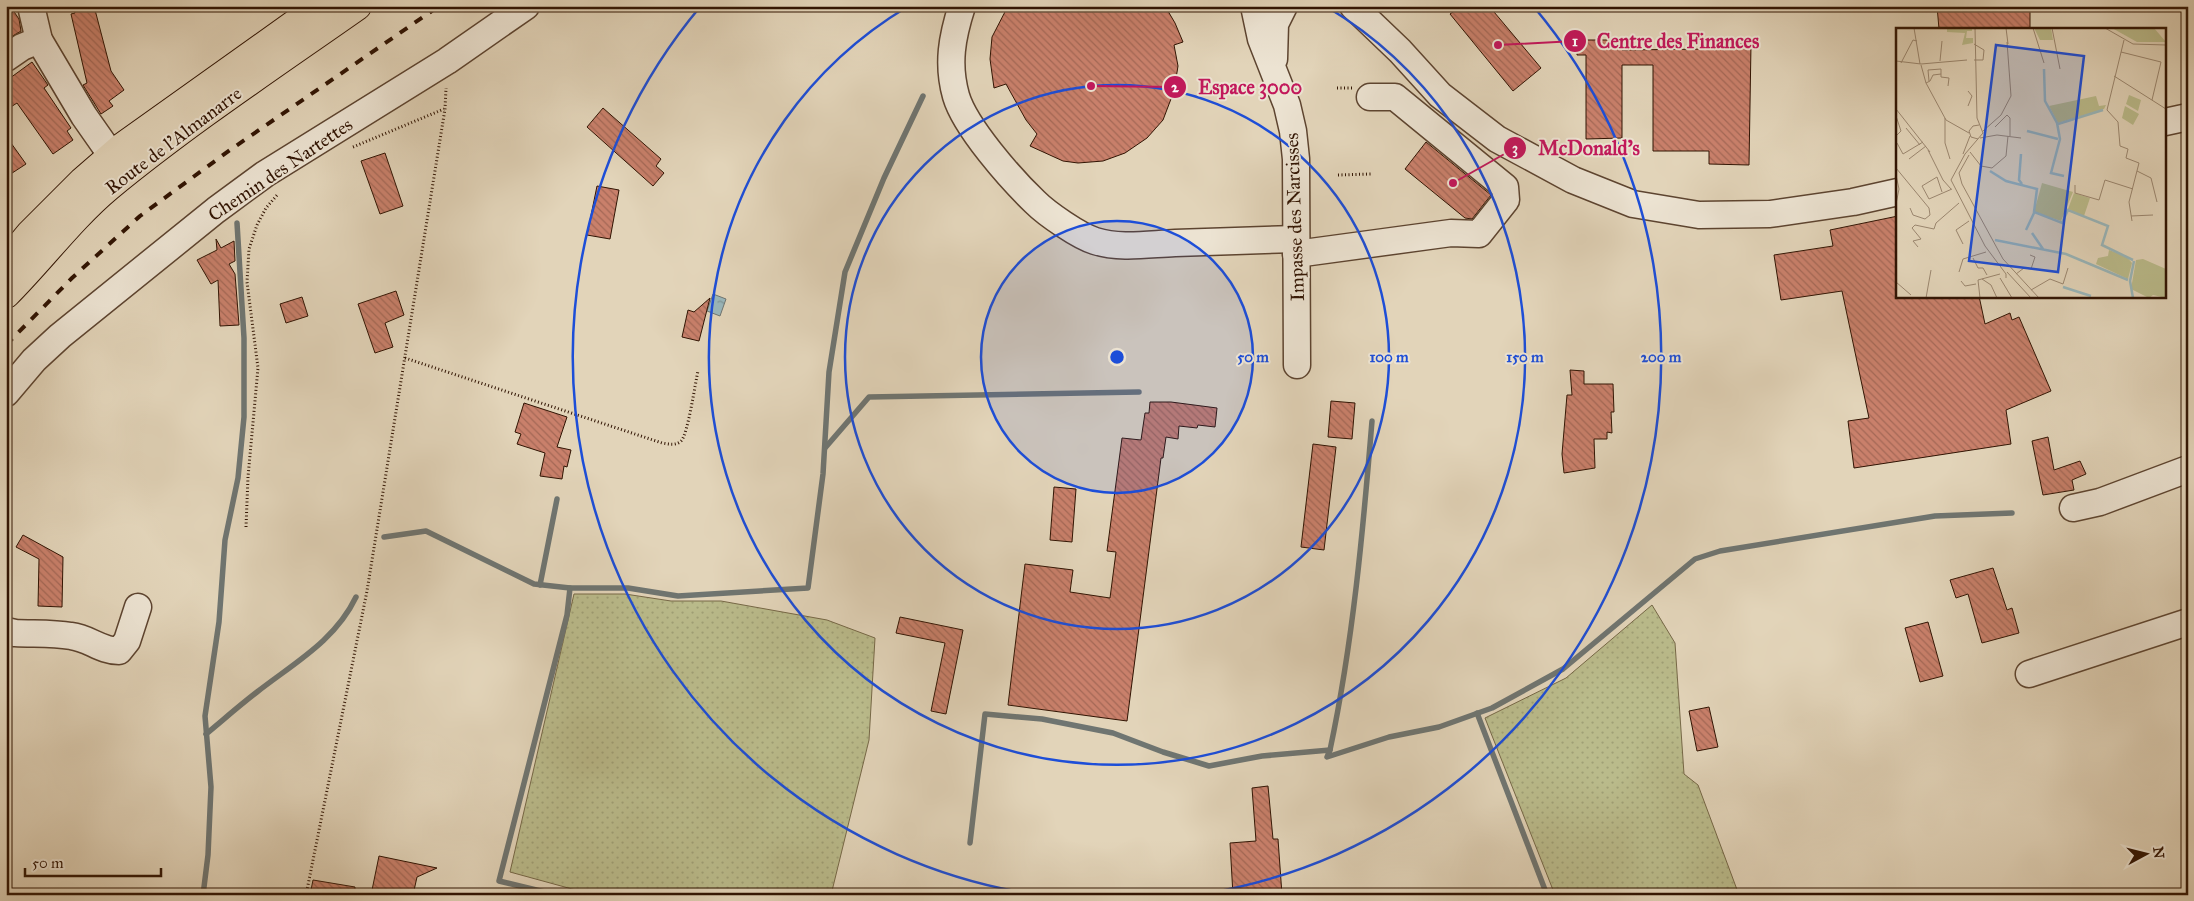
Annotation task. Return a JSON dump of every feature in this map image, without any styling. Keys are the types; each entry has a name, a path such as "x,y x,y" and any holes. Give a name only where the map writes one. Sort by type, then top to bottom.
{"main road":[{"name":"Route de l'Almanarre","path":"6,294 37,227 83,181 112,156 320,6"},
{"name":"Route de l'Almanarre","path":"18,266 71,222 108,187 172,137 357,6"},
{"path":"6,300 18,266"}],"street":[{"path":"31,6 39,40 84,116 112,156"},
{"name":"Chemin des Nartettes","path":"6,393 34,360 60,336 216,210 265,174 448,61 526,6"},
{"path":"962,6 953,34 950,57 956,96 962,112 992,153 1035,203 1062,223 1094,241 1126,245 1296,246 1338,249 1451,233 1479,234 1506,200 1505,187 1395,97 1370,97"},
{"name":"Impasse des Narcisses","path":"1254,6 1261,40 1287,105 1293,131 1296,160 1297,365"},
{"name":"Impasse des Narcisses","path":"1274,72 1275,24 1284,6"},
{"path":"1353,6 1400,51 1440,95 1497,139 1573,180 1633,204 1699,215 1770,214 1853,202 1896,192"},
{"path":"1380,6 1400,51"},
{"path":"6,58 22,47 39,40"},
{"path":"2166,122 2188,117"},
{"path":"2166,140 2188,135"},
{"path":"2073,508 2100,502 2188,469"},
{"path":"6,631 70,636 86,639 108,651 119,651 127,641 138,607"},
{"path":"2029,674 2188,622"}],"path":[{"path":"306,895 367,591 445,109 448,61"},
{"path":"346,151 445,109"},
{"path":"1338,175 1371,174"},
{"path":"246,527 248,477 258,368 248,282 249,249 256,225 266,208 282,190"},
{"path":"405,358 662,443 674,445 682,440 688,425 691,398 698,371"}],"green space":[{"path":"574,594 625,594 671,601 721,601 827,620 875,638 869,740 831,895 594,895 510,872"},
{"path":"1652,605 1675,643 1684,774 1698,785 1739,895 1555,895 1485,718 1566,678"}],"water":[{"path":"713,294 726,299 720,316 707,311"}],"building":[{"path":"6,6 10,6 19,19 21,31 6,40"},
{"path":"73,6 94,6 111,71 124,90 109,101 113,106 101,114 83,85 87,83 71,14 75,13"},
{"path":"1008,6 1165,6 1183,42 1174,45 1178,66 1174,91 1163,120 1147,138 1125,153 1103,161 1078,163 1063,161 1030,146 1037,134 1026,120 1006,84 994,88 990,59 992,37"},
{"path":"1461,6 1489,6 1541,68 1513,91 1450,14"},
{"path":"1937,6 2012,6 2012,9 2030,9 2030,28 1939,28"},
{"path":"1577,40 1622,40 1622,50 1710,49 1711,44 1751,44 1749,165 1709,164 1709,151 1653,151 1653,65 1622,65 1622,138 1586,139 1586,55 1577,55"},
{"path":"32,62 48,85 44,88 71,128 67,131 73,140 53,154 17,103 6,110 6,81"},
{"path":"603,108 661,159 656,166 664,173 653,186 587,127"},
{"path":"6,136 26,164 6,177"},
{"path":"1426,142 1491,195 1472,219 1465,218 1405,169"},
{"path":"385,153 403,206 380,214 361,161"},
{"path":"597,186 619,190 610,239 587,235"},
{"path":"1896,216 1896,298 1979,298 1985,324 2010,313 2012,320 2019,317 2051,391 2006,410 2011,444 1854,468 1848,421 1869,418 1842,291 1781,300 1774,255 1833,246 1830,230"},
{"path":"216,239 221,248 234,241 235,261 229,264 235,274 239,325 220,326 218,280 211,284 197,260 217,250"},
{"path":"396,291 404,315 385,323 393,347 375,353 358,304"},
{"path":"302,297 308,316 286,323 280,304"},
{"path":"710,298 699,341 682,337 688,310 694,312"},
{"path":"1570,370 1584,371 1584,384 1613,384 1614,412 1611,412 1612,433 1607,432 1607,439 1594,439 1595,468 1564,473 1562,454 1567,395 1572,395"},
{"path":"1331,401 1355,403 1352,439 1328,437"},
{"path":"1150,402 1171,402 1217,408 1215,427 1198,425 1197,428 1179,426 1178,439 1166,437 1163,458 1161,458 1127,721 1008,705 1025,564 1073,570 1070,592 1110,598 1116,552 1107,551 1122,438 1141,440 1145,413 1149,413"},
{"path":"524,403 567,417 557,447 571,450 567,467 564,466 562,479 540,476 545,453 517,444 521,434 515,432"},
{"path":"2048,437 2054,470 2080,461 2086,474 2072,480 2074,490 2043,495 2032,441"},
{"path":"1313,444 1336,447 1324,550 1301,547"},
{"path":"1054,487 1076,489 1072,542 1050,540"},
{"path":"23,535 63,557 62,607 38,606 39,559 16,547"},
{"path":"1993,568 2007,610 2012,608 2019,633 1982,643 1968,594 1956,598 1950,580"},
{"path":"900,617 963,630 946,714 931,711 945,643 896,633"},
{"path":"1928,622 1943,676 1920,682 1905,628"},
{"path":"1709,707 1718,747 1697,751 1689,711"},
{"path":"1268,786 1273,839 1278,839 1282,895 1233,895 1230,843 1256,841 1252,788"},
{"path":"379,856 437,868 417,877 413,895 371,895"},
{"path":"313,880 355,887 355,895 310,895"}],"waterway":[{"path":"557,895 499,881 567,615 570,588 628,588 678,596 808,588 823,474 829,372 845,272 884,178 923,96"},
{"path":"203,895 208,855 211,787 205,716 219,622 225,540 238,478 244,417 244,338 237,223"},
{"path":"825,448 869,397 1139,392"},
{"path":"1330,750 1351,627 1361,545 1372,421"},
{"path":"540,585 557,499"},
{"path":"970,843 985,714 1042,719 1113,733 1163,752 1209,766 1262,756 1330,750 1327,757 1389,737 1439,727 1492,708 1563,669 1695,559 1720,551 1935,516 2012,513"},
{"path":"384,537 426,531 534,584 570,588"},
{"path":"206,734 325,639 347,613 356,597"},
{"path":"1477,713 1547,895"}],"railway":[{"path":"6,345 72,278 140,216 230,150 439,6"}],"place":[{"name":"Centre des Finances","path":"1498,45"},
{"name":"Espace 3000","path":"1091,86"},
{"name":"McDonald's","path":"1453,183"}]}
